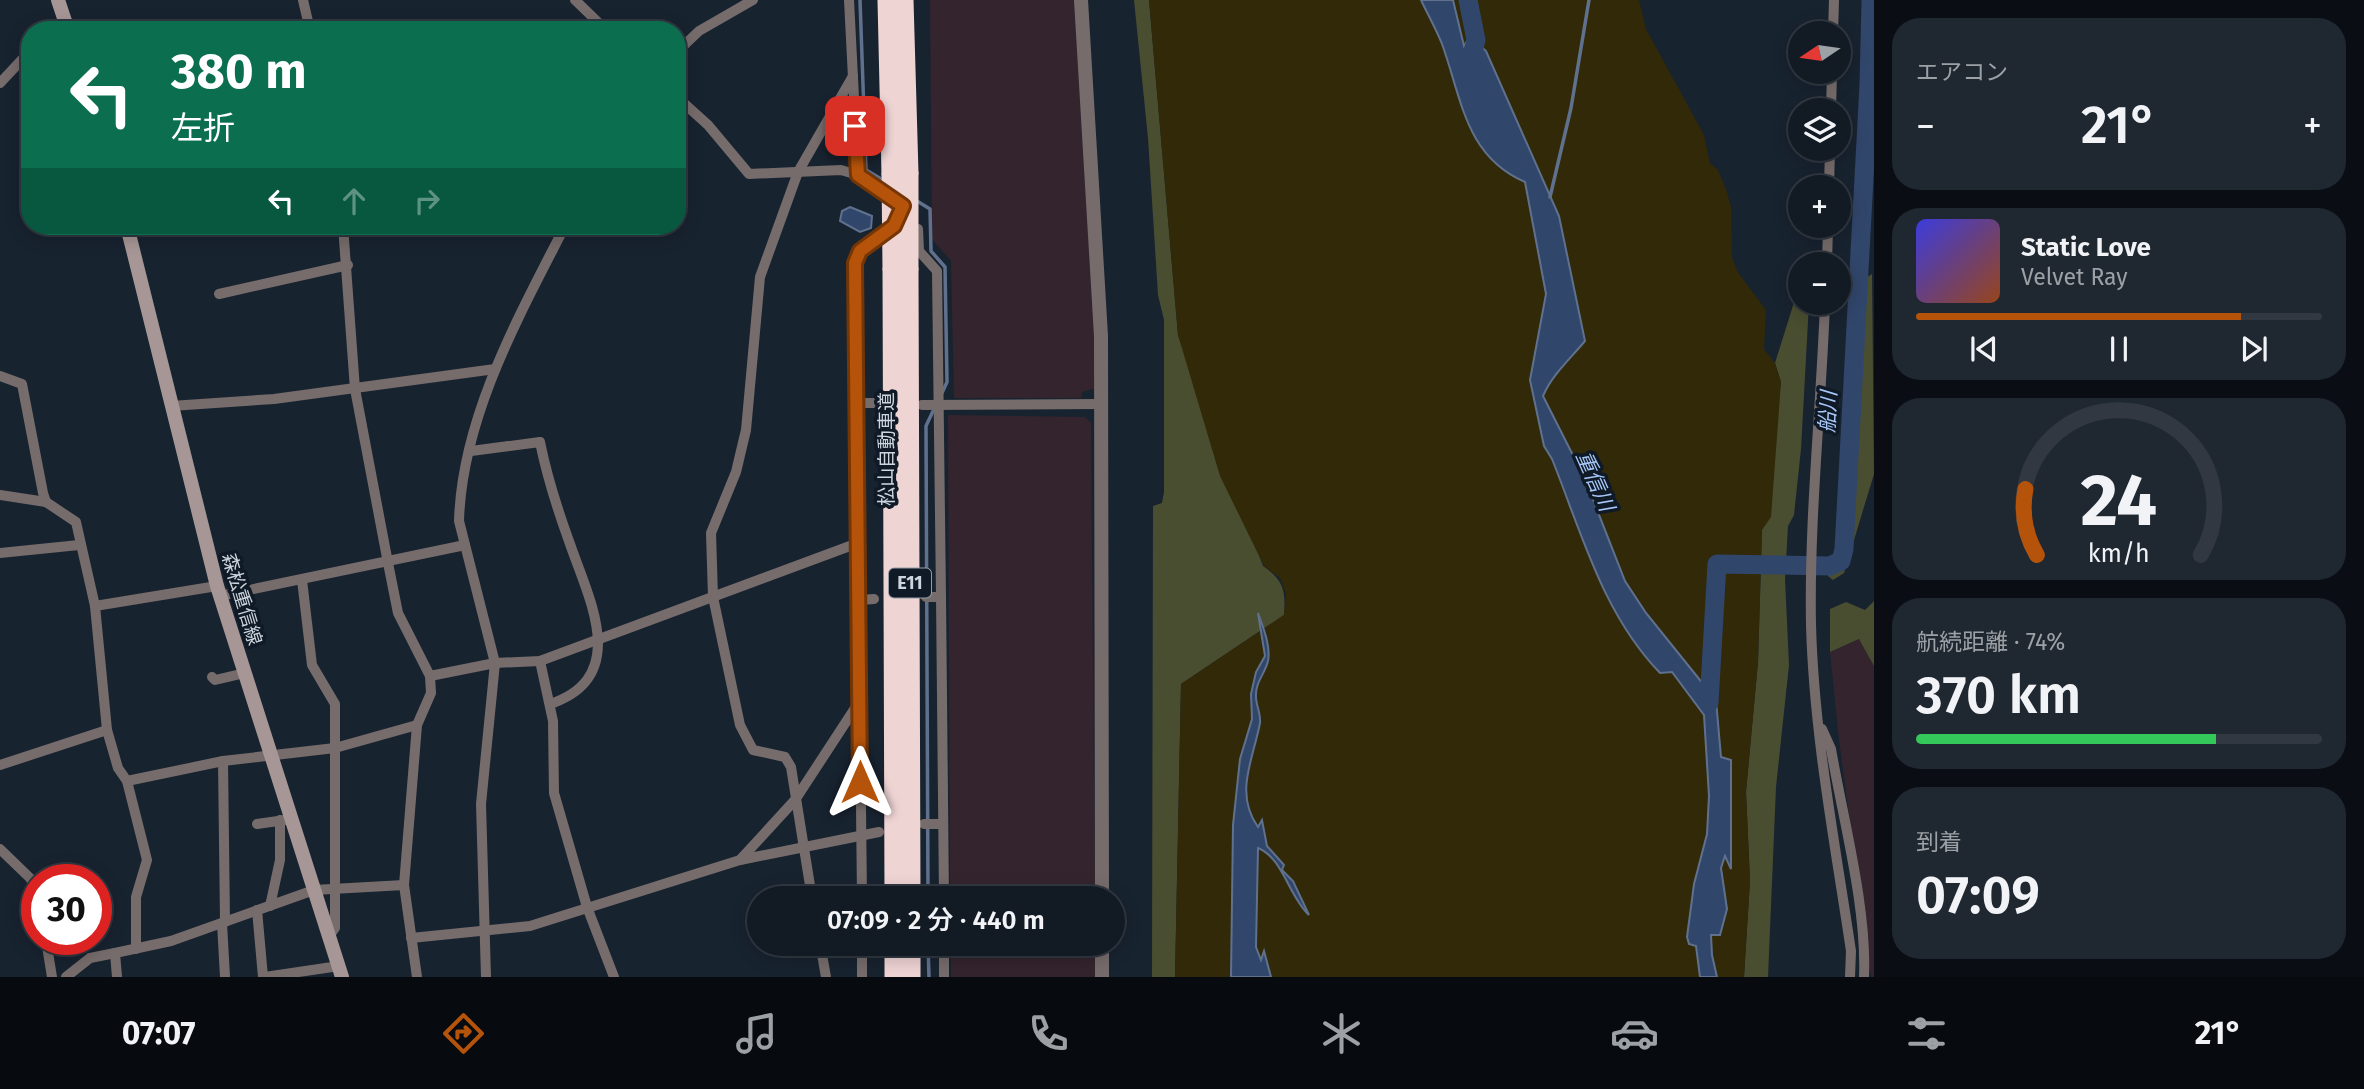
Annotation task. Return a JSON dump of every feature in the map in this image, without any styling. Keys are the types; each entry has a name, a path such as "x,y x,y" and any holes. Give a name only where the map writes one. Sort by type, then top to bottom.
{"highway":[{"name":"松山自動車道","path":"887,0 900,173"},
{"name":"松山自動車道","path":"894,886 904,0"},
{"name":"松山自動車道","path":"900,269 911,886"},
{"path":"894,956 894,977"},
{"path":"911,956 911,977"}],"main road":[{"path":"58,0 65,21"},
{"name":"森松重信線","path":"129,235 218,591 272,756 286,819 314,890 340,971"}],"street":[{"path":"303,0 308,21"},
{"path":"575,0 597,21"},
{"path":"686,43 699,31 753,0"},
{"path":"849,0 858,175"},
{"path":"1082,0 1101,336 1102,886"},
{"path":"1833,21 1834,0"},
{"path":"0,83 21,61"},
{"path":"810,886 791,767 785,757 752,750 743,734 713,597 710,533 736,472 746,430 760,277 798,172 853,76"},
{"path":"686,105 708,125 749,174 841,170 858,175 918,215 919,251 937,271 944,886"},
{"path":"862,886 855,263 860,251 894,226 903,206"},
{"path":"347,235 355,389 398,613 430,676 431,693 417,725 404,886 416,977"},
{"path":"486,977 481,804 495,663 459,521 460,497 495,369 506,341 560,235"},
{"path":"219,294 348,265"},
{"path":"1824,315 1812,542 1811,629 1817,715 1851,951 1850,977"},
{"path":"171,405 355,389 495,369"},
{"path":"0,376 22,384 46,502"},
{"path":"857,403 878,403"},
{"path":"922,405 1102,404"},
{"path":"471,450 540,442 556,505 594,605 596,659 588,680 565,699 550,704"},
{"path":"0,495 46,502 76,522 94,606 107,730 118,768 127,781 147,860 136,897 136,949"},
{"path":"430,676 495,663 540,661 858,543"},
{"path":"0,553 79,545"},
{"path":"94,606 302,580 465,545"},
{"path":"302,580 312,665 335,704 335,928 329,936"},
{"path":"926,597 941,597"},
{"path":"860,600 874,599"},
{"path":"540,661 550,704 554,793 587,907 614,977"},
{"path":"212,677 215,680 245,673"},
{"path":"740,860 795,800 859,702"},
{"path":"1817,715 1833,761 1857,899 1865,957 1864,977"},
{"path":"127,781 223,761 335,748 417,725"},
{"path":"0,765 107,730"},
{"path":"223,761 225,977"},
{"path":"257,824 286,819 281,860 270,906"},
{"path":"925,824 943,824"},
{"path":"411,938 530,926 740,860 879,832"},
{"path":"0,849 21,869"},
{"path":"66,977 90,958 136,949 314,890 404,886"},
{"path":"257,910 264,977 340,971"},
{"path":"116,953 117,977"},
{"path":"48,955 52,977"},
{"path":"822,956 826,977"},
{"path":"862,956 862,977"},
{"path":"944,956 944,977"},
{"path":"1102,956 1102,977"}],"shaded area":[{"path":"930,0 1075,0 1092,249 1096,388 1082,392 1081,398 954,398 951,261 932,239"},
{"path":"948,415 1085,417 1091,423 1095,886 950,886"},
{"path":"1860,639 1874,666 1874,977 1871,977 1830,652"},
{"path":"951,956 1095,956 1095,977 951,977"}],"green space":[{"path":"1134,0 1149,0 1178,335 1263,566 1279,581 1284,599 1284,615 1181,684 1175,977 1152,977 1153,506 1162,503 1164,492 1164,320 1158,295 1148,138"},
{"path":"1872,274 1874,474 1844,573 1833,580 1828,576 1828,571 1842,563 1845,555 1863,280"},
{"path":"1790,315 1808,315 1801,449 1794,515 1788,526 1785,579 1789,665 1776,787 1768,977 1744,977 1750,881 1746,792 1758,662 1762,530 1781,382 1775,363"},
{"path":"1874,601 1874,666 1859,639 1830,652 1830,609 1846,602 1865,610"}],"sand":[{"path":"1149,0 1639,0 1646,29 1704,135 1710,163 1718,170 1727,192 1731,207 1732,257 1737,271 1766,310 1764,349 1775,363 1781,382 1771,517 1762,530 1758,662 1746,792 1750,881 1744,977 1175,977 1181,684 1284,615 1286,594 1280,578 1264,566 1220,476 1178,335"}],"water":[{"path":"1421,0 1453,0 1464,46 1470,36 1486,51 1559,216 1585,341 1556,374 1543,396 1585,479 1625,581 1646,613 1716,700 1721,757 1731,760 1731,869 1725,856 1721,868 1727,909 1720,935 1711,935 1717,977 1700,977 1696,946 1689,944 1687,937 1694,884 1707,834 1709,796 1704,715 1672,672 1660,673 1623,625 1596,572 1552,459 1544,446 1530,380 1546,294 1525,182 1505,171 1490,157 1468,124 1442,44"},
{"path":"850,207 872,216 871,228 860,232 840,221 842,211"},
{"path":"1258,613 1269,655 1256,692 1260,723 1247,776 1247,802 1258,827 1262,820 1267,846 1284,865 1282,870 1293,881 1309,915 1274,860 1258,848 1256,947 1261,960 1264,951 1271,977 1231,977 1233,825 1240,759 1252,719 1251,694 1256,672 1265,656"}],"waterway":[{"path":"860,0 866,170 883,180"},
{"path":"1468,0 1476,40 1470,64"},
{"path":"1550,197 1571,108 1589,0"},
{"name":"船川","path":"1709,703 1717,564 1830,566 1841,561 1844,549 1869,85 1871,0"},
{"path":"917,201 930,209 931,251 945,267 947,382 942,393"},
{"path":"928,886 926,426 934,409"},
{"path":"928,956 929,977"}],"route":[{"path":"855,126 858,175 903,206 894,226 860,251 855,263 860,782"}],"water label":[{"name":"重信川","path":"1595,481"}]}
